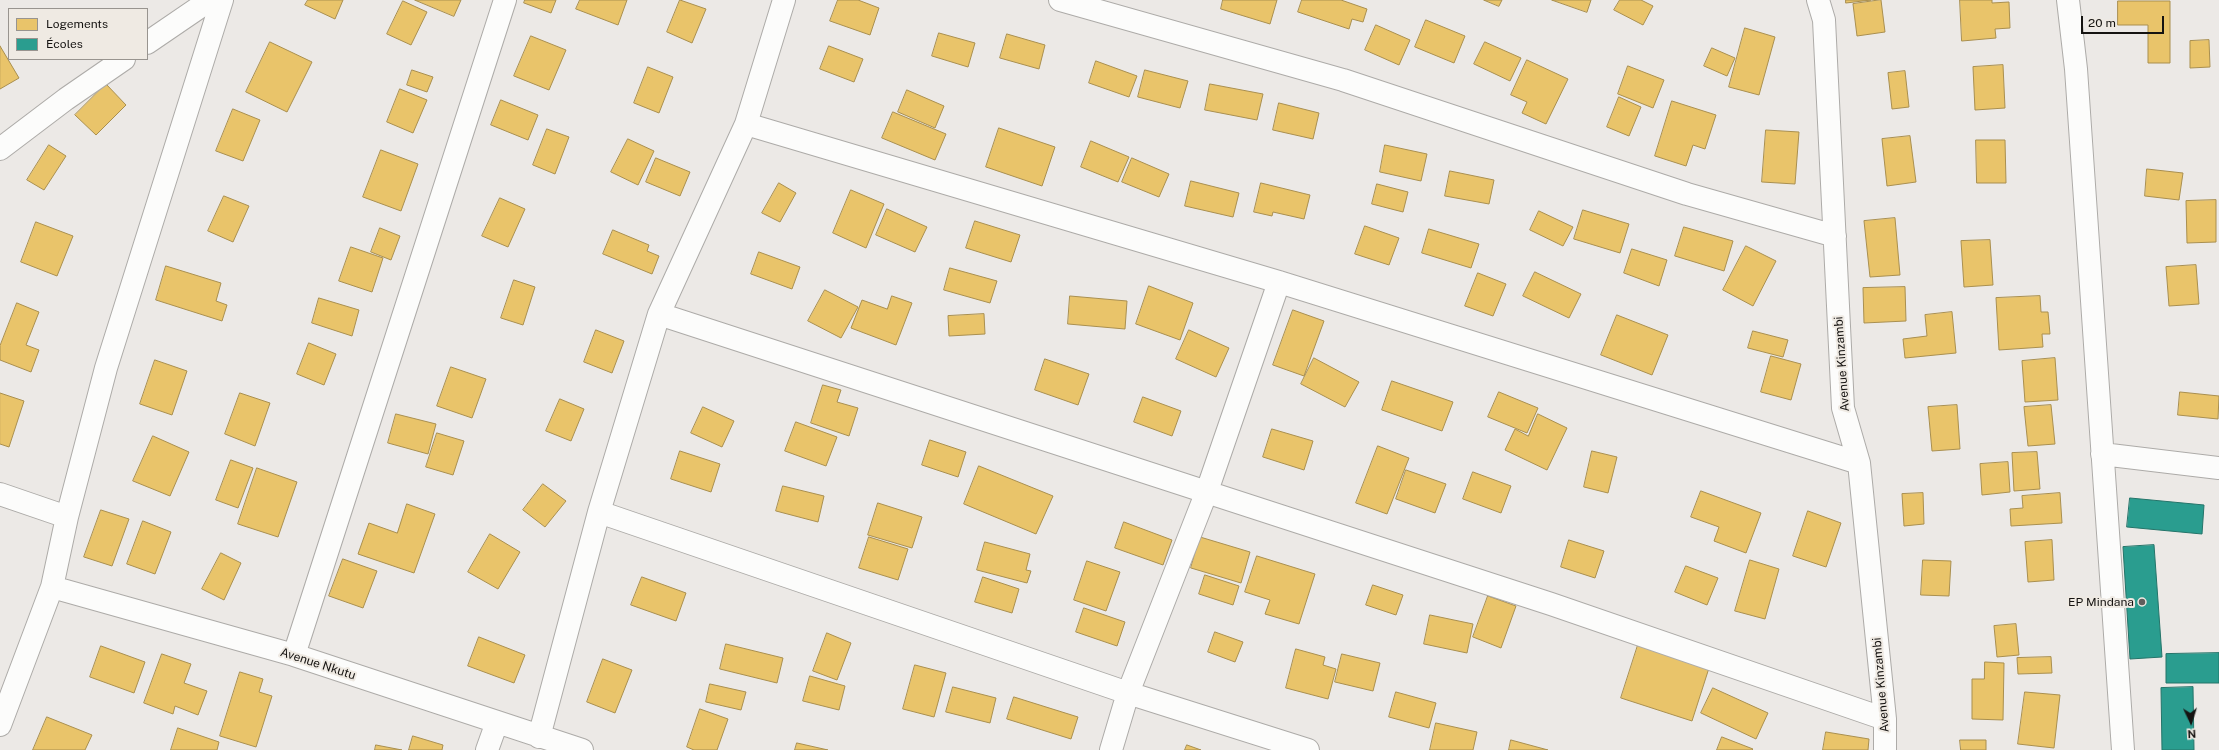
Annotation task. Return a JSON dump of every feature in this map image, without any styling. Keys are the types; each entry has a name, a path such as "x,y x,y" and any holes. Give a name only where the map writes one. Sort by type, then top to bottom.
{"street":[{"path":"148,42 210,0"},
{"path":"0,725 52,587 67,517 106,368 222,0"},
{"path":"294,655 506,0"},
{"path":"539,737 599,512 659,314 746,124 784,0"},
{"path":"1060,0 1343,80 1687,194 1835,236"},
{"name":"Avenue Kinzambi","path":"1818,0 1824,20 1843,408 1859,463 1886,719 1885,750"},
{"path":"2068,0 2076,69 2123,750"},
{"path":"0,149 66,99 123,60"},
{"path":"746,124 1279,282 1859,463"},
{"path":"1111,750 1128,693 1207,491 1279,282"},
{"path":"659,314 1551,604 1886,719"},
{"path":"2102,454 2219,468"},
{"path":"0,494 67,517"},
{"path":"599,512 1128,693 1308,750"},
{"name":"Avenue Nkutu","path":"52,587 294,655 582,750"},
{"path":"487,750 497,722"}],"building: Logements":[{"path":"308,0 343,0 335,19 305,5"},
{"path":"415,0 461,0 454,16"},
{"path":"525,0 556,0 551,13 524,3"},
{"path":"580,0 627,0 618,25 576,9"},
{"path":"680,0 706,9 692,43 667,32"},
{"path":"838,0 858,0 879,8 870,35 830,21"},
{"path":"1223,0 1277,0 1270,24 1221,9"},
{"path":"1302,0 1341,0 1367,9 1363,22 1352,19 1349,29 1298,12"},
{"path":"1484,0 1502,0 1499,6"},
{"path":"1552,0 1591,0 1587,12"},
{"path":"1620,0 1641,0 1653,6 1643,25 1614,10"},
{"path":"1846,0 1871,0 1846,3"},
{"path":"1881,0 1885,32 1857,36 1853,4"},
{"path":"1960,0 1992,0 1992,3 2009,2 2010,28 1995,29 1996,38 1962,41"},
{"path":"403,1 427,12 411,45 387,34"},
{"path":"2118,1 2170,1 2170,63 2148,63 2148,25 2118,25"},
{"path":"1426,20 1465,36 1454,63 1415,47"},
{"path":"1376,25 1410,40 1399,65 1365,50"},
{"path":"1745,28 1775,37 1759,95 1729,87"},
{"path":"939,33 975,43 968,67 932,56"},
{"path":"1007,34 1045,45 1039,69 1000,58"},
{"path":"531,36 566,50 549,90 514,76"},
{"path":"2209,40 2210,67 2190,68 2190,41"},
{"path":"270,42 312,62 287,112 246,92"},
{"path":"1485,42 1521,58 1510,81 1474,64"},
{"path":"0,46 19,78 0,89"},
{"path":"829,46 863,59 854,82 820,69"},
{"path":"1712,48 1735,58 1727,76 1704,66"},
{"path":"1527,60 1568,79 1546,124 1522,113 1527,102 1511,95"},
{"path":"1096,61 1137,76 1129,97 1089,83"},
{"path":"2003,65 2005,108 1975,110 1973,67"},
{"path":"1628,66 1664,80 1653,108 1618,94"},
{"path":"648,67 673,77 659,113 634,103"},
{"path":"412,70 433,77 427,92 407,85"},
{"path":"1145,70 1188,81 1180,108 1138,97"},
{"path":"1905,71 1909,107 1892,109 1888,73"},
{"path":"106,84 126,105 96,135 75,115"},
{"path":"1210,84 1263,94 1257,120 1205,110"},
{"path":"400,89 427,100 413,133 387,122"},
{"path":"907,90 944,106 935,128 898,112"},
{"path":"1619,97 1641,107 1629,136 1607,127"},
{"path":"501,100 538,115 528,140 491,125"},
{"path":"1672,101 1716,115 1705,149 1693,145 1686,166 1655,156"},
{"path":"1279,103 1319,113 1313,139 1273,130"},
{"path":"233,109 260,120 243,161 216,151"},
{"path":"893,112 946,134 935,160 882,138"},
{"path":"999,128 1055,147 1042,186 986,167"},
{"path":"547,129 569,137 555,174 533,165"},
{"path":"1766,130 1799,132 1795,184 1762,182"},
{"path":"1910,136 1916,182 1887,186 1882,139"},
{"path":"628,139 654,151 638,185 611,172"},
{"path":"1976,140 2005,140 2006,183 1977,183"},
{"path":"1091,141 1129,157 1118,182 1081,167"},
{"path":"49,145 66,156 44,190 27,180"},
{"path":"1385,145 1427,154 1421,181 1380,172"},
{"path":"381,150 418,164 401,211 363,197"},
{"path":"656,158 690,172 680,196 646,182"},
{"path":"1132,158 1169,174 1159,197 1122,182"},
{"path":"2147,169 2183,173 2179,200 2145,196"},
{"path":"1450,171 1494,180 1489,204 1445,196"},
{"path":"1191,181 1239,193 1233,217 1185,206"},
{"path":"779,183 796,193 780,222 762,213"},
{"path":"1261,183 1310,195 1304,219 1273,212 1272,216 1254,212"},
{"path":"1377,184 1408,192 1403,212 1372,204"},
{"path":"851,190 884,204 866,248 833,233"},
{"path":"224,196 249,206 233,242 208,231"},
{"path":"500,198 525,209 508,247 482,236"},
{"path":"2216,200 2216,242 2187,243 2186,201"},
{"path":"887,209 927,227 915,252 876,235"},
{"path":"1583,210 1629,224 1620,253 1574,239"},
{"path":"1539,211 1573,227 1563,246 1530,230"},
{"path":"1895,218 1900,275 1870,277 1864,221"},
{"path":"975,221 1020,235 1011,262 966,248"},
{"path":"36,222 73,236 57,276 21,262"},
{"path":"1365,226 1399,238 1389,265 1355,254"},
{"path":"1684,227 1733,241 1724,271 1675,256"},
{"path":"380,228 400,236 391,260 371,252"},
{"path":"1429,229 1479,244 1471,268 1422,253"},
{"path":"613,230 649,245 647,251 659,256 652,274 603,254"},
{"path":"1990,240 1993,285 1964,287 1961,241"},
{"path":"1746,246 1776,261 1753,306 1723,290"},
{"path":"351,247 383,258 372,292 339,281"},
{"path":"1632,249 1667,260 1659,286 1624,273"},
{"path":"759,252 800,267 792,289 751,274"},
{"path":"2196,265 2199,304 2169,306 2166,267"},
{"path":"166,266 221,283 216,301 227,305 222,321 156,300"},
{"path":"950,268 997,281 990,303 944,290"},
{"path":"1535,272 1581,294 1569,318 1523,296"},
{"path":"1478,273 1506,284 1493,316 1465,306"},
{"path":"514,280 535,287 523,325 501,318"},
{"path":"1149,286 1193,303 1180,340 1136,324"},
{"path":"1905,287 1906,321 1864,323 1863,288"},
{"path":"825,290 858,307 841,338 808,321"},
{"path":"892,296 912,303 896,345 851,328 862,300 887,309"},
{"path":"1070,296 1127,301 1125,329 1068,324"},
{"path":"2040,296 2041,312 2048,312 2050,334 2042,334 2043,347 1999,350 1996,298"},
{"path":"319,298 359,310 352,336 312,323"},
{"path":"17,303 39,312 26,345 39,350 31,372 0,360 0,346"},
{"path":"1293,310 1324,321 1304,376 1273,365"},
{"path":"1952,312 1956,353 1905,358 1903,339 1927,336 1925,315"},
{"path":"984,314 985,334 949,336 948,316"},
{"path":"1617,315 1668,335 1652,375 1601,355"},
{"path":"596,330 624,341 612,373 584,362"},
{"path":"1189,330 1229,348 1216,377 1176,359"},
{"path":"1753,331 1788,340 1783,357 1748,348"},
{"path":"309,343 336,354 324,385 297,374"},
{"path":"1771,356 1801,364 1791,400 1761,392"},
{"path":"1314,358 1359,382 1345,407 1301,384"},
{"path":"2055,358 2058,400 2025,402 2022,361"},
{"path":"1045,359 1089,374 1078,405 1035,390"},
{"path":"155,360 187,371 172,415 140,404"},
{"path":"451,367 486,379 472,418 437,406"},
{"path":"1392,381 1453,402 1442,431 1382,410"},
{"path":"823,385 841,390 837,402 858,408 849,436 811,423"},
{"path":"1499,392 1538,408 1527,433 1488,417"},
{"path":"2180,392 2219,396 2218,419 2178,415"},
{"path":"0,393 24,401 9,447 0,444"},
{"path":"240,393 270,403 255,446 225,434"},
{"path":"1143,397 1181,411 1172,436 1134,422"},
{"path":"560,399 584,409 571,441 546,431"},
{"path":"1957,405 1960,449 1932,451 1928,407"},
{"path":"2051,405 2055,444 2028,446 2024,407"},
{"path":"703,407 734,421 722,447 691,433"},
{"path":"396,414 436,424 428,454 388,443"},
{"path":"1538,414 1567,428 1547,470 1505,450 1515,429 1528,436"},
{"path":"796,422 837,437 826,466 785,451"},
{"path":"1272,429 1313,441 1304,470 1263,457"},
{"path":"437,433 464,441 453,475 426,467"},
{"path":"153,436 189,452 170,496 133,481"},
{"path":"930,440 966,452 958,477 922,465"},
{"path":"1378,446 1409,458 1387,514 1356,503"},
{"path":"680,451 720,464 711,492 671,479"},
{"path":"1592,451 1617,457 1608,493 1584,487"},
{"path":"2037,452 2040,489 2014,491 2012,453"},
{"path":"231,460 253,468 238,508 216,500"},
{"path":"2008,462 2010,492 1982,495 1980,464"},
{"path":"979,466 1053,496 1036,534 964,504"},
{"path":"257,468 297,482 278,537 238,524"},
{"path":"1406,470 1446,484 1435,513 1396,499"},
{"path":"1473,472 1511,486 1501,513 1463,499"},
{"path":"543,484 566,501 545,527 523,510"},
{"path":"783,486 824,496 818,522 776,511"},
{"path":"1701,491 1761,513 1746,553 1714,541 1719,527 1691,517"},
{"path":"1923,493 1924,524 1904,526 1902,494"},
{"path":"2060,493 2062,523 2011,526 2010,509 2023,508 2022,496"},
{"path":"878,503 922,517 912,548 868,535"},
{"path":"407,504 435,514 414,573 358,554 369,523 397,533"},
{"path":"101,510 129,519 112,566 84,557"},
{"path":"1808,511 1841,523 1826,567 1793,556"},
{"path":"143,521 171,532 155,574 127,564"},
{"path":"1124,522 1172,540 1163,565 1115,548"},
{"path":"490,534 520,552 498,589 468,572"},
{"path":"869,537 908,549 898,580 859,568"},
{"path":"1200,537 1250,552 1241,583 1191,568"},
{"path":"1569,540 1604,551 1595,578 1561,567"},
{"path":"2052,540 2054,580 2028,582 2025,542"},
{"path":"985,542 1030,554 1026,570 1031,571 1027,583 977,570"},
{"path":"221,553 241,563 224,600 202,589"},
{"path":"1257,556 1315,574 1299,624 1265,614 1270,600 1245,592"},
{"path":"343,559 377,571 363,608 329,596"},
{"path":"1750,560 1779,569 1765,619 1735,611"},
{"path":"1923,560 1951,561 1949,596 1921,595"},
{"path":"1087,561 1120,572 1106,611 1074,600"},
{"path":"1686,566 1718,578 1707,605 1675,592"},
{"path":"1205,575 1239,586 1233,605 1199,594"},
{"path":"642,577 686,593 676,621 631,605"},
{"path":"983,577 1019,589 1012,613 975,602"},
{"path":"1373,585 1403,595 1396,615 1366,605"},
{"path":"1488,596 1516,606 1501,648 1473,637"},
{"path":"1084,608 1125,622 1117,646 1076,632"},
{"path":"1430,615 1473,624 1467,653 1424,644"},
{"path":"2016,624 2019,655 1997,657 1994,626"},
{"path":"1215,632 1243,642 1235,662 1208,652"},
{"path":"827,633 851,643 837,680 813,671"},
{"path":"479,637 525,655 514,683 468,666"},
{"path":"726,644 783,658 777,683 720,669"},
{"path":"1638,645 1709,668 1692,721 1621,698"},
{"path":"101,646 145,662 134,693 90,677"},
{"path":"1296,649 1325,657 1323,665 1336,669 1328,699 1286,688"},
{"path":"162,654 191,664 184,683 207,691 198,715 175,706 173,714 144,703"},
{"path":"1342,654 1380,663 1373,691 1335,682"},
{"path":"2051,657 2052,673 2018,674 2017,658"},
{"path":"603,659 632,670 615,713 587,702"},
{"path":"1985,662 2004,663 2003,720 1972,719 1972,679 1984,679"},
{"path":"915,665 946,673 934,717 903,709"},
{"path":"240,672 263,679 259,692 272,696 256,747 220,736"},
{"path":"810,676 845,686 839,710 803,701"},
{"path":"710,684 746,692 741,710 706,702"},
{"path":"953,687 996,698 990,723 946,712"},
{"path":"1713,688 1768,713 1756,739 1701,713"},
{"path":"1396,692 1436,703 1429,728 1389,717"},
{"path":"2025,692 2060,695 2054,748 2018,744"},
{"path":"1014,697 1078,717 1071,739 1007,719"},
{"path":"700,709 728,719 717,750 694,750 687,747"},
{"path":"47,717 92,735 85,750 33,750"},
{"path":"1436,723 1477,732 1473,750 1430,750"},
{"path":"178,728 219,742 217,750 171,750"},
{"path":"1826,732 1869,739 1868,750 1823,750"},
{"path":"413,736 443,745 442,750 409,750"},
{"path":"1722,737 1753,749 1717,750"},
{"path":"1511,740 1548,750 1509,750"},
{"path":"1960,740 1986,740 1986,750 1961,750"},
{"path":"797,743 828,750 795,750"},
{"path":"376,745 402,750 375,750"},
{"path":"1187,745 1201,750 1185,750"}],"building: Écoles":[{"path":"2130,498 2204,505 2202,534 2127,527"},
{"name":"EP Mindana","path":"2154,545 2162,657 2130,659 2123,547"},
{"path":"2219,653 2219,683 2166,683 2166,654"},
{"path":"2193,687 2194,750 2162,750 2161,688"}],"place":[{"name":"EP Mindana","path":"2142,602"}]}
